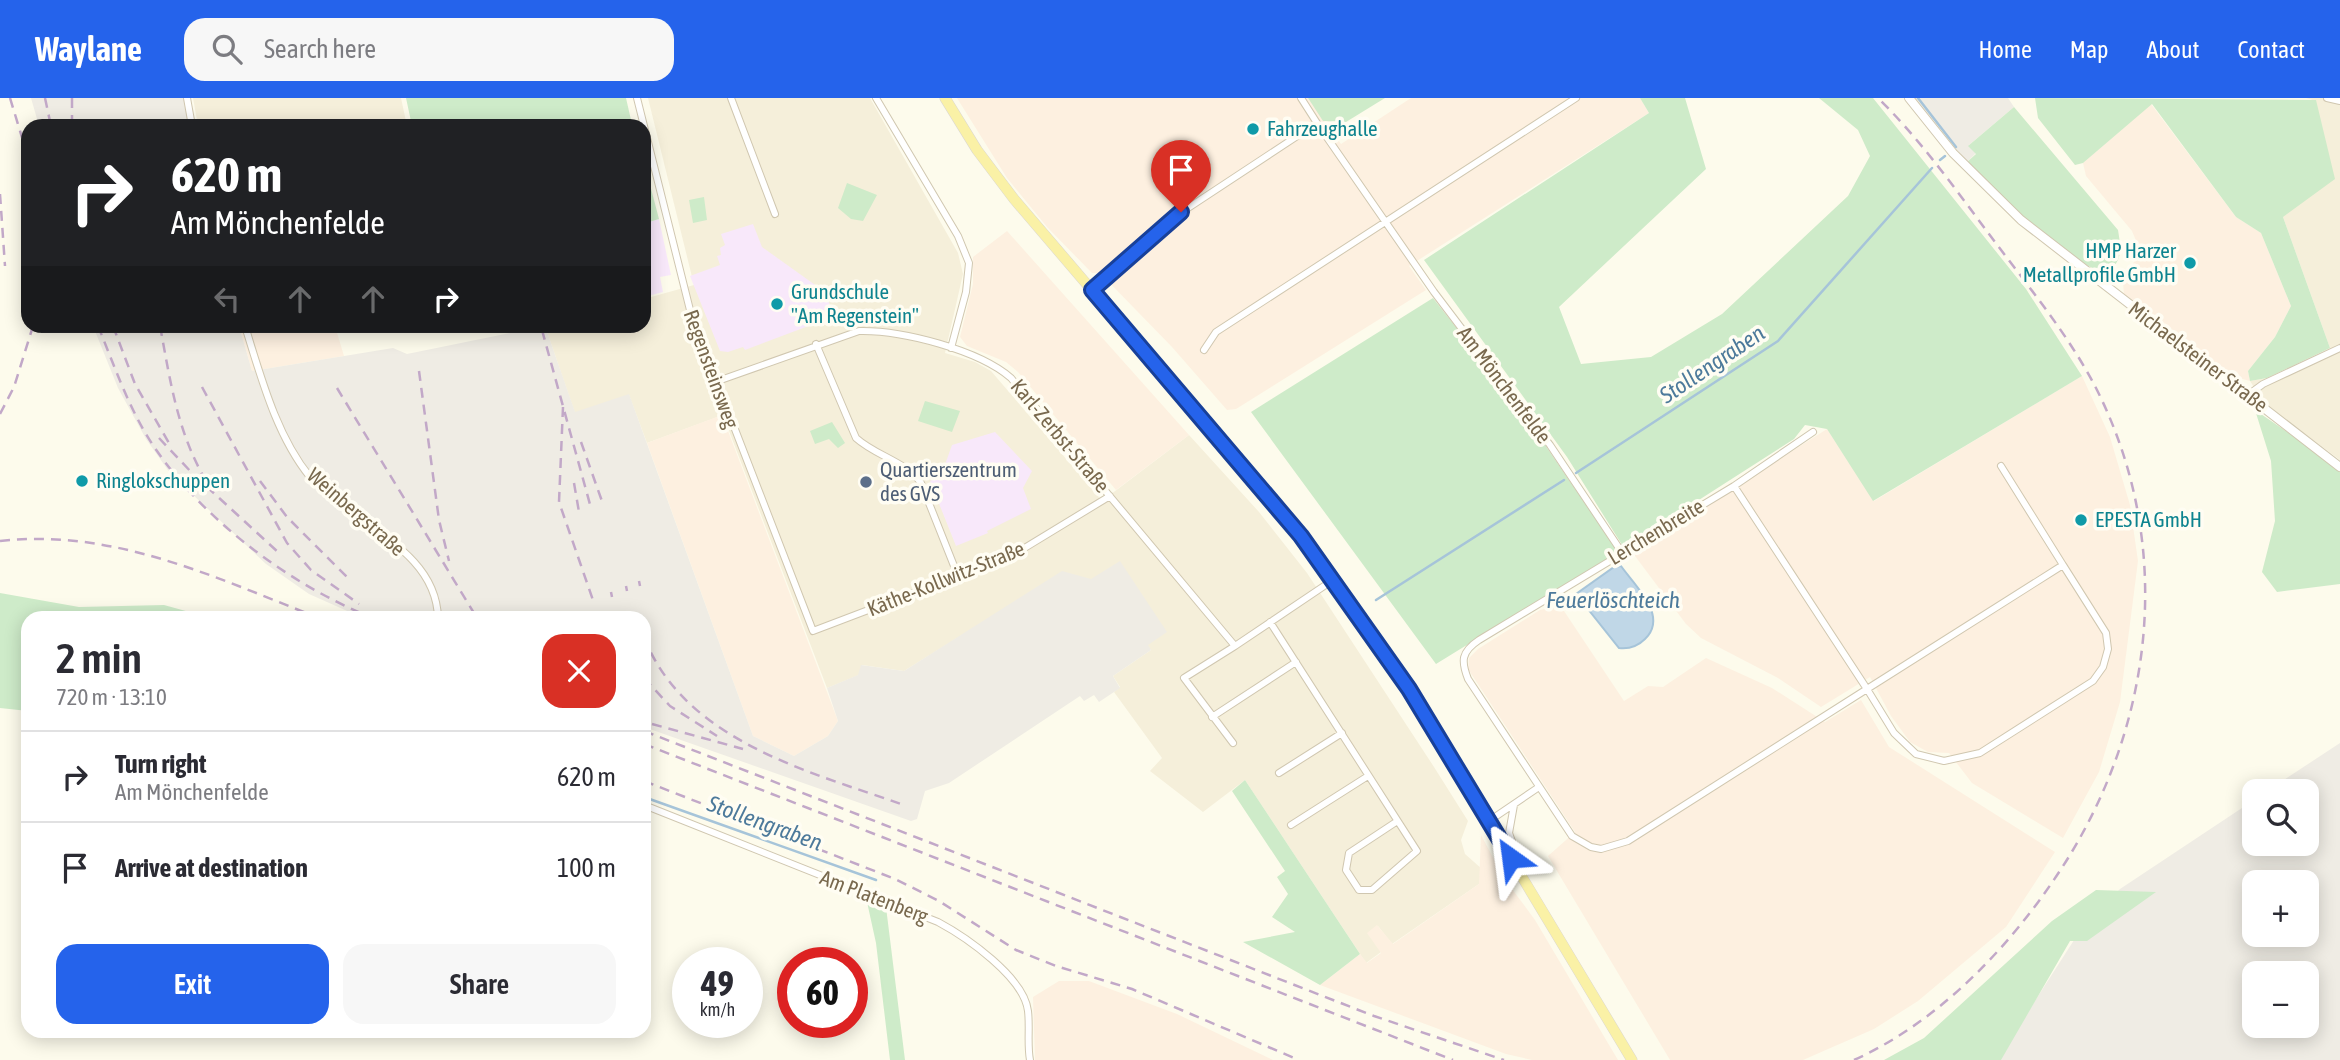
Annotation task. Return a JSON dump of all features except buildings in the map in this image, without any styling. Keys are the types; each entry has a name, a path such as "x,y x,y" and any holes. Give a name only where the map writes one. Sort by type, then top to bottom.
{"main road":[{"path":"945,98 1000,181 1289,522 1333,580 1409,689 1632,1060"}],"street":[{"path":"187,98 191,119"},
{"name":"Regensteinsweg","path":"637,98 642,119"},
{"path":"731,98 775,214"},
{"path":"876,98 958,236 969,263 966,292 951,348"},
{"name":"Am Mönchenfelde","path":"1301,98 1408,255 1550,445 1621,551"},
{"path":"1204,349 1216,332 1576,98"},
{"name":"Michaelsteiner Straße","path":"1909,98 1953,153 2021,220 2340,467"},
{"path":"2328,98 2340,101"},
{"path":"1092,290 1192,205 1317,124"},
{"name":"Regensteinsweg","path":"651,157 682,287 715,382 813,632"},
{"name":"Karl-Zerbst-Straße","path":"715,382 852,332 875,331 951,348 993,363 1011,378 1235,646"},
{"name":"Weinbergstraße","path":"248,333 262,380 295,456 312,479 423,570 435,592 437,611"},
{"path":"816,344 856,438 868,448 912,470 920,483 958,576"},
{"path":"2248,395 2263,384 2340,348"},
{"name":"Lerchenbreite","path":"1813,432 1734,486 1621,551 1471,646 1462,663 1490,712 1568,831 1591,847 1611,848 1652,826 2063,565"},
{"path":"1734,486 1894,733 1916,754 1944,761 1980,753 2093,681 2104,667 2108,649 2106,634 2001,466"},
{"name":"Käthe-Kollwitz-Straße","path":"813,632 1020,552 1110,496"},
{"path":"1233,743 1184,678 1333,580"},
{"path":"1270,622 1417,851 1373,890 1359,890 1346,870 1349,853 1396,822"},
{"path":"1212,717 1296,663"},
{"path":"1279,773 1342,733"},
{"path":"1292,825 1368,776"},
{"path":"1489,821 1539,787"},
{"path":"1511,858 1514,847 1510,833 1514,804"},
{"name":"Am Platenberg","path":"651,808 938,922 969,939 1024,997 1028,1012 1030,1060"}],"shaded area":[{"path":"31,98 184,98 187,119 37,119"},
{"path":"193,98 401,98 406,119 197,119"},
{"path":"648,98 870,98 958,253 963,274 945,353 975,362 991,371 1102,501 1189,435 1259,512 1307,573 1434,767 1468,821 1461,840 1465,854 1482,869 1479,884 1392,944 1378,926 1381,952 1366,963 1245,780 1203,812 1150,771 1162,758 1114,692 1120,687 1113,676 1151,650 1091,579 978,625 904,671 862,665 859,675 827,688 723,415 647,443 629,395 575,413 547,333 651,333 651,297 694,285"},
{"path":"957,98 1308,98 1341,144 1411,98 1640,98 1649,113 1409,266 1426,290 1236,409 1227,410 1172,347 1100,273 1092,273 1047,227 1007,178"},
{"path":"1915,98 2008,98 2014,107 1969,145 1976,153 1967,162"},
{"path":"2306,98 2340,98 2340,460 2264,403 2250,381 2267,378 2330,348 2283,217 2316,101"},
{"path":"2151,104 2236,217 2261,233 2291,306 2275,337 2248,371 2250,381 2239,378 2212,361 2124,295 2123,282 2136,258 2137,243 2132,231 2086,176 2083,163"},
{"path":"659,219 671,275 660,277 663,292 651,295 651,221"},
{"path":"753,224 762,247 825,292 833,313 826,315 827,319 745,350 743,347 728,352 720,351 690,276 720,265 717,256 721,255 720,248 725,245 721,234"},
{"path":"1007,231 1189,435 1116,490 1018,372 1006,362 967,346 960,337 973,284 973,257"},
{"path":"96,333 241,333 252,371 393,348 407,354 510,333 547,333 575,412 629,394 753,736 794,756 828,736 838,721 827,688 858,675 861,665 904,671 1062,571 1091,579 1120,561 1167,632 1148,645 1151,650 1113,676 1120,688 1099,702 1094,695 1084,701 1080,696 949,783 925,791 917,819 911,821 651,729 651,611 347,611 309,594 266,564 170,473 146,439 118,388"},
{"path":"241,333 337,333 344,356 252,371"},
{"path":"2082,376 2110,437 2130,505 2138,561 2120,702 2099,772 2063,838 1972,783 1949,753 1928,752 1910,742 1891,716 1870,677 1821,707 1778,678 1701,638 1686,624 1632,552 1827,429 1874,501"},
{"path":"722,415 838,721 828,736 794,756 753,736 647,443"},
{"path":"995,432 1032,471 1023,488 1031,509 987,531 988,533 956,546 930,481 941,476 952,445"},
{"path":"1556,606 1564,611 1624,701 1648,686 1663,687 1706,658 1772,688 1825,722 1861,700 1889,747 2055,852 2006,927 1918,1001 1874,1029 1803,1060 1670,1060 1548,856 1575,832 1468,669 1469,658 1478,649 1540,610"},
{"path":"2340,743 2340,1060 1997,1060 2085,923 2120,889 2242,808 2242,856 2319,856 2319,779 2285,779"},
{"path":"1481,835 1504,878 1535,920 1618,1060 1532,1060 1506,1054 1320,985 1360,954 1367,963 1381,953 1367,933 1377,925 1393,944 1479,884"},
{"path":"1059,981 1089,981 1177,1014 1273,1060 1035,1060 1033,997"}],"green space":[{"path":"406,98 626,98 631,119 410,119"},
{"path":"1308,98 1385,98 1346,122 1323,121"},
{"path":"1640,98 1685,98 1706,169 1559,307 1581,364 1651,357 1722,314 1848,196 1870,156 1858,130 1819,98 1873,98 2026,289 2082,376 1873,501 1827,429 1805,425 1794,439 1624,548 1567,457 1424,260 1649,113"},
{"path":"2035,98 2316,100 2335,179 2283,217 2330,348 2267,378 2250,381 2248,371 2275,337 2291,306 2261,233 2236,217 2152,104 2083,163 2075,165 2038,118"},
{"path":"2014,107 2118,230 2120,253 2108,273 2073,257 2054,243 1967,162 1976,154 1968,146"},
{"path":"847,183 877,195 863,221 851,219 838,208"},
{"path":"651,189 659,219 651,221"},
{"path":"704,197 707,220 693,223 689,200"},
{"path":"1433,298 1524,414 1618,552 1436,664 1251,412"},
{"path":"925,401 960,411 952,432 918,421"},
{"path":"2255,410 2340,468 2340,584 2277,592 2262,572 2275,521 2271,461"},
{"path":"832,422 845,443 838,448 829,439 815,444 810,431"},
{"path":"0,593 79,607 164,605 186,611 21,611 21,710 0,708"},
{"path":"1245,780 1360,954 1320,985 1243,942 1295,932 1272,917 1288,894 1277,877 1285,871 1232,791"},
{"path":"2096,890 2156,892 2087,941 2070,941 2001,1060 1884,1060 1924,1038 2052,921"},
{"path":"867,902 886,907 905,1060 890,1060 876,943"}],"water":[{"name":"Feuerlöschteich","path":"1621,566 1647,601 1653,621 1645,639 1636,645 1619,648 1576,594 1614,567"}],"waterway":[{"name":"Stollengraben","path":"1918,98 1956,147"},
{"name":"Stollengraben","path":"1940,160 1945,156"},
{"name":"Stollengraben","path":"1576,473 1778,341 1932,168"},
{"name":"Stollengraben","path":"1376,600 1564,480"},
{"name":"Stollengraben","path":"651,800 876,880"}],"railway":[{"path":"10,98 21,134"},
{"path":"45,98 50,119"},
{"path":"72,98 72,119"},
{"path":"1854,1060 1912,1027 1964,985 2032,910 2086,828 2113,768 2132,706 2143,643 2145,579 2138,515 2122,452 2086,370 2049,314 1953,186 1910,132 1878,98"},
{"path":"0,194 5,266"},
{"path":"0,414 14,387 31,333"},
{"path":"101,333 124,390 147,436 177,478 200,503 253,550 282,570 312,589 357,611"},
{"path":"116,333 135,384 169,443"},
{"path":"161,333 181,423 195,461 205,479"},
{"path":"543,333 591,508"},
{"path":"419,371 439,520 449,561"},
{"path":"202,387 287,543 311,570 359,604"},
{"path":"337,388 473,611"},
{"path":"563,407 559,502 594,603"},
{"path":"159,438 193,474 279,553"},
{"path":"581,442 603,504"},
{"path":"260,481 287,517 350,580"},
{"path":"574,483 579,512"},
{"path":"0,541 42,539 124,549 203,573 301,611"},
{"path":"639,581 640,586"},
{"path":"626,586 627,591"},
{"path":"611,592 612,597"},
{"path":"651,650 663,672 688,702 718,726 752,747 789,764 901,804"},
{"path":"651,686 670,706 717,736"},
{"path":"652,724 743,749"},
{"path":"651,734 1374,1016 1504,1060"},
{"path":"651,747 1453,1060"},
{"path":"651,784 895,879 939,901 1016,950 1056,966 1132,989 1299,1060"}],"place":[{"name":"Fahrzeughalle","path":"1253,129"},
{"name":"HMP Harzer Metallprofile GmbH","path":"2190,263"},
{"name":"Grundschule \"Am Regenstein\"","path":"777,304"},
{"name":"Ringlokschuppen","path":"82,481"},
{"name":"Quartierszentrum des GVS","path":"866,482"},
{"name":"EPESTA GmbH","path":"2081,520"}],"route":[{"path":"1181,212 1092,290 1301,536 1409,689 1511,858"}]}
